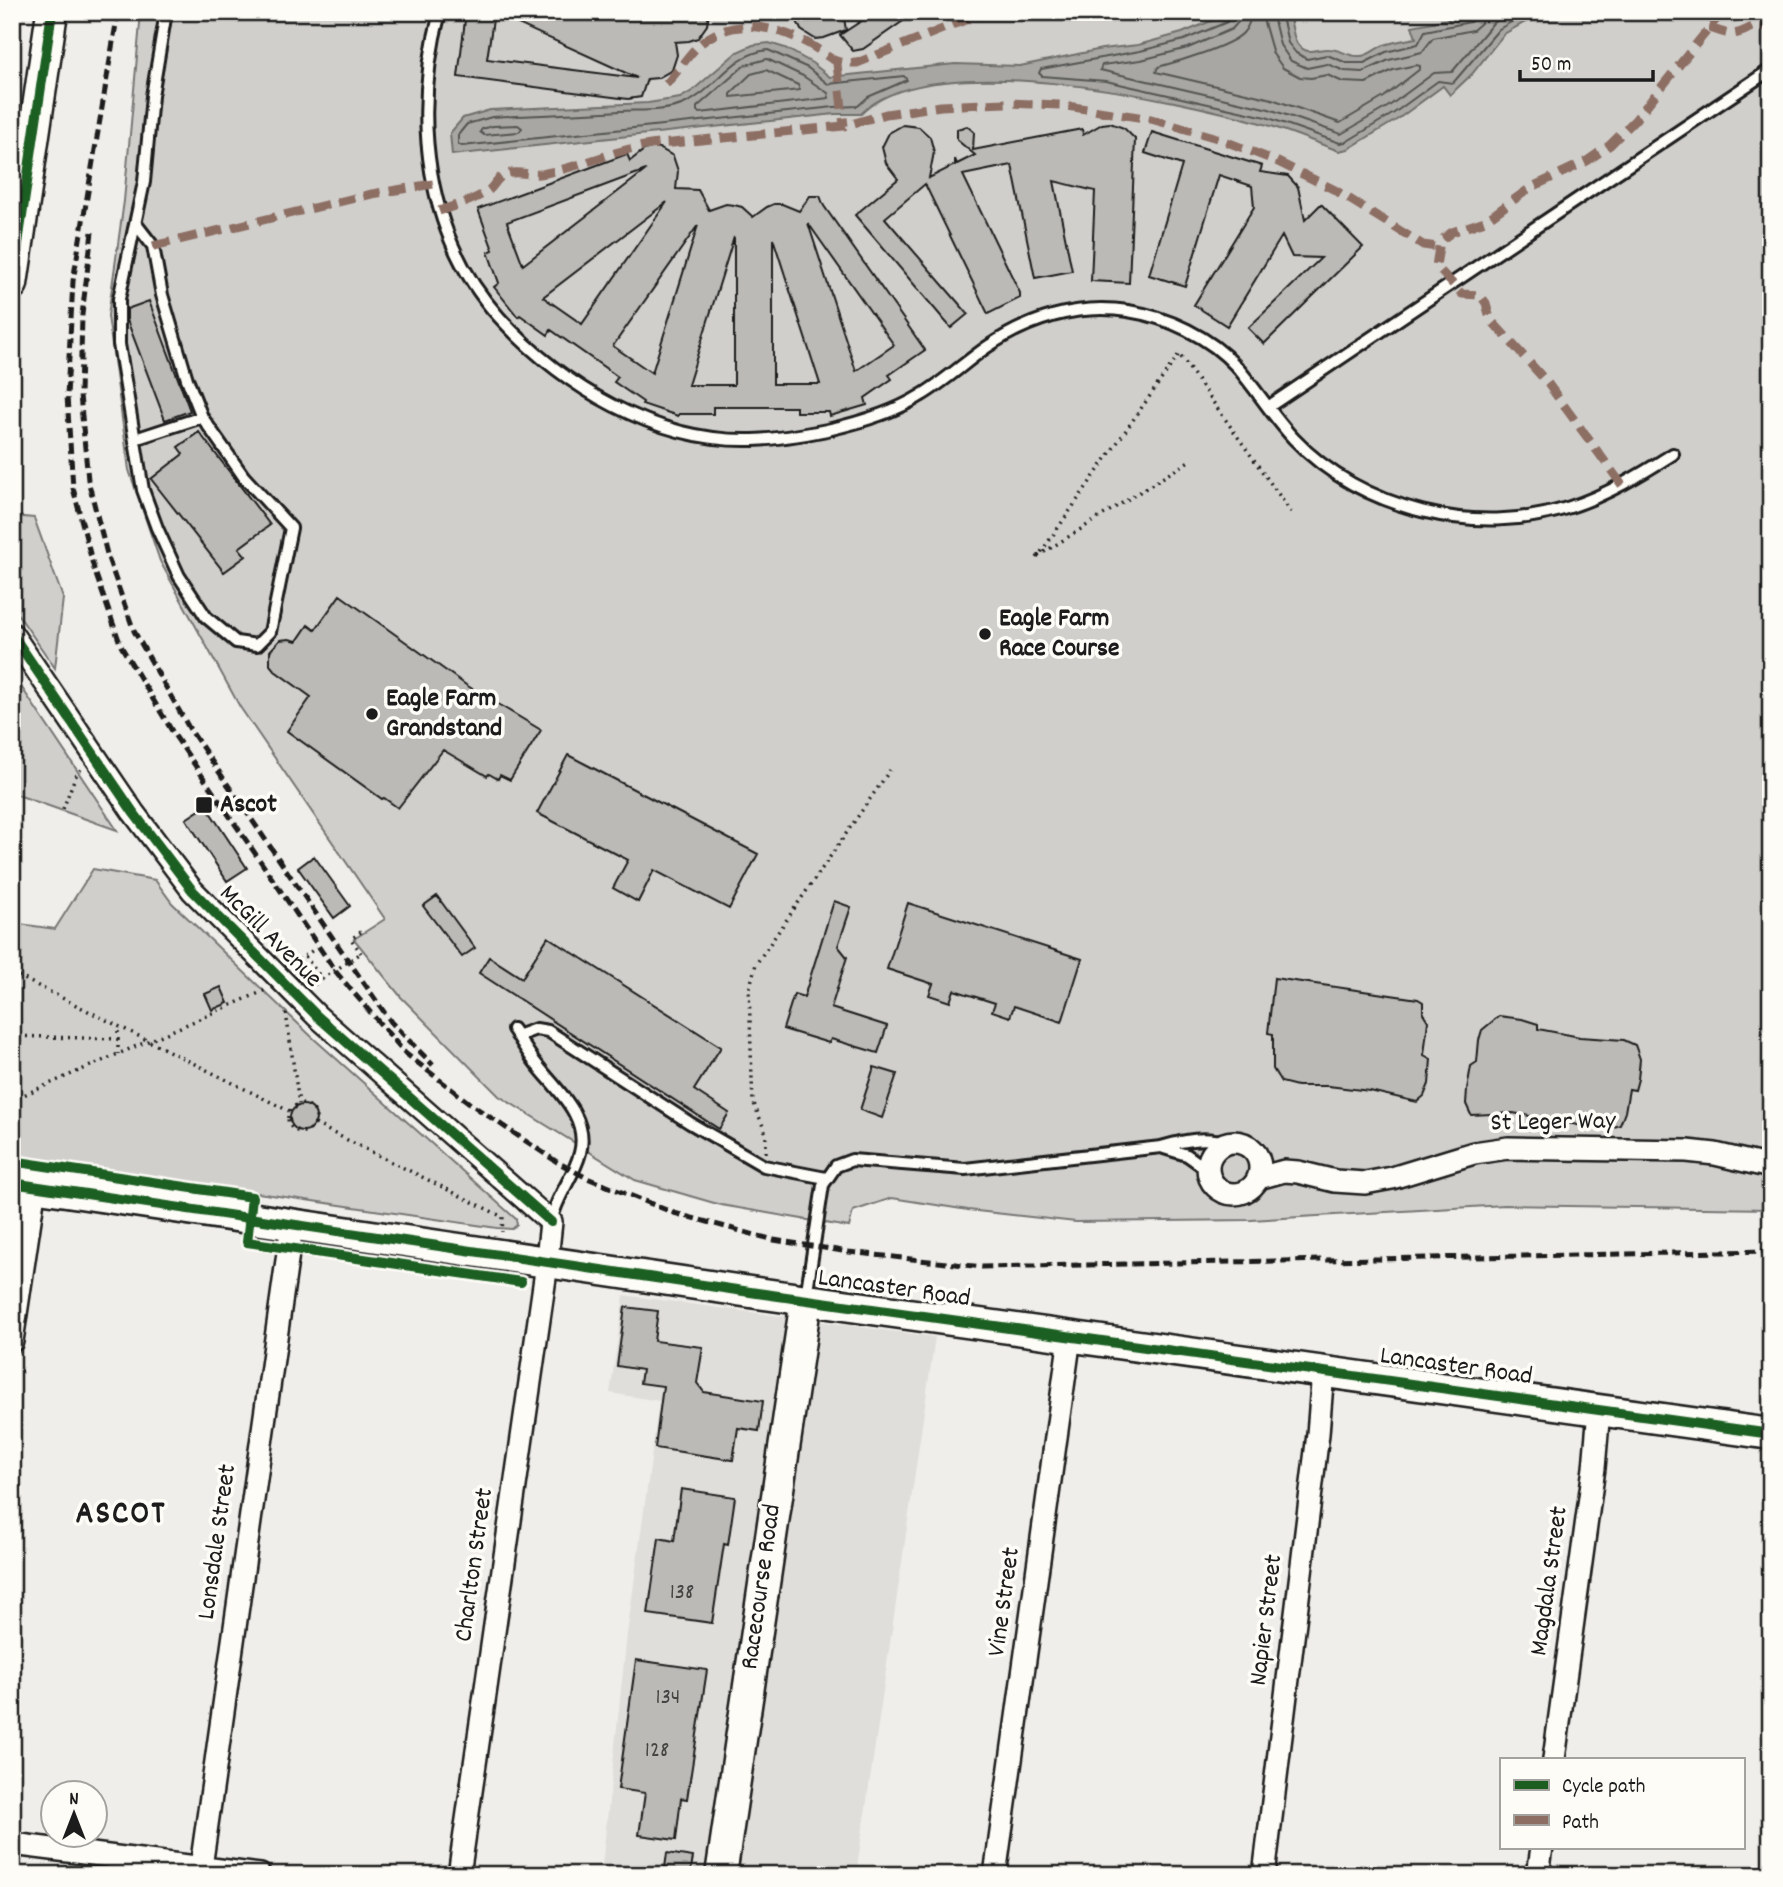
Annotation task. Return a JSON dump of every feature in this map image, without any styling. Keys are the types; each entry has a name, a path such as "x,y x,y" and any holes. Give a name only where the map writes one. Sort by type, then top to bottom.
{"main road":[{"path":"12,284 52,12"},
{"name":"Lancaster Road","path":"23,1185 806,1300 1771,1434"},
{"name":"Racecourse Road","path":"721,1875 781,1452 806,1300"}],"street":[{"name":"McGill Avenue","path":"12,634 133,812 192,890 317,1016 551,1222"},
{"path":"1228,1143 1245,1144 1257,1155 1261,1170 1259,1178 1248,1191 1230,1194 1215,1186 1208,1170 1213,1152 1228,1143"},
{"name":"St Leger Way","path":"1259,1178 1284,1171 1335,1181 1365,1182 1392,1178 1474,1153 1508,1148 1687,1151 1715,1154 1771,1167"},
{"name":"St Leger Way","path":"1257,1155 1270,1155 1298,1172"},
{"path":"12,1341 23,1185"},
{"path":"547,1262 551,1222"},
{"name":"Lonsdale Street","path":"201,1867 292,1225"},
{"name":"Charlton Street","path":"459,1875 547,1262"},
{"name":"Vine Street","path":"995,1875 1070,1336"},
{"name":"Napier Street","path":"1264,1875 1317,1448 1323,1371"},
{"name":"Magdala Street","path":"1554,1758 1594,1468 1599,1410"},
{"path":"12,1844 140,1867 201,1867 260,1875"},
{"path":"1538,1875 1542,1848"}],"lane":[{"path":"136,224 153,246 162,295 187,379 202,417 244,477 291,528 270,632 257,645 236,642 206,617 179,576 143,491 119,344 117,313 144,182 152,96 166,12"},
{"path":"440,12 430,46 425,102 429,165 439,211 460,262 486,302 521,341 571,381 626,413 690,434 750,440 801,435 881,414 916,399 943,382 986,348 1016,329 1045,317 1099,309 1126,310 1180,326 1207,342 1234,364 1294,439 1323,466 1354,486 1395,503 1434,514 1467,519 1532,516 1566,509 1601,495 1673,454"},
{"path":"1268,407 1767,72"},
{"path":"135,439 202,417"},
{"path":"551,1222 558,1196 581,1151 581,1129 575,1113 515,1032 536,1029 548,1031 690,1123 764,1166 826,1178"},
{"path":"806,1300 820,1196 826,1178 836,1166 852,1160 965,1169 1161,1147 1184,1140 1205,1139 1228,1143"},
{"path":"1161,1147 1187,1155 1208,1170"}],"path":[{"path":"1189,461 1037,558 1179,354 1291,512"},
{"path":"62,809 81,769"},
{"path":"765,1155 766,1134 753,1101 749,990 756,964 890,769"},
{"path":"305,956 322,979 361,953 351,939 361,932"},
{"path":"292,966 313,950"},
{"path":"12,973 289,1111"},
{"path":"12,1100 266,990"},
{"path":"285,1007 299,1104"},
{"path":"118,1026 118,1054"},
{"path":"12,1036 118,1040"},
{"path":"299,1104 305,1104 313,1108 317,1117 315,1124 307,1132 297,1132 289,1125 289,1111 299,1104"},
{"path":"315,1124 503,1217"},
{"path":"503,1217 514,1212"},
{"path":"502,1232 503,1217"}],"shaded area":[{"name":"Eagle Farm Race Course","path":"141,12 1771,12 1771,1209 1505,1205 1251,1220 1076,1222 892,1198 853,1211 849,1227 721,1205 635,1180 499,1096 401,997 354,939 385,919 240,707 160,561 129,470 108,316 124,201"},
{"path":"12,516 34,518 63,598 55,668 12,606"},
{"path":"12,673 117,830 12,793"},
{"path":"93,869 155,880 172,903 312,1037 516,1219 517,1225 512,1229 497,1228 12,1157 12,923 55,929"},
{"path":"624,1295 935,1337 856,1875 601,1875 627,1634 659,1401 610,1393"}],"water":[{"path":"1233,12 1285,12 1290,20 1294,38 1303,49 1333,49 1360,56 1384,45 1416,38 1412,26 1484,12 1543,12 1504,34 1472,74 1450,95 1443,86 1398,119 1348,149 1339,151 1264,124 1174,102 1055,83 995,80 940,83 894,93 861,114 835,114 452,155 450,133 463,118 490,110 648,103 680,98 737,52 753,45 769,43 785,48 830,77 955,64 1020,66 1102,49 1138,45 1182,33"}],"building":[{"path":"466,12 709,12 707,25 698,38 675,42 677,55 672,70 658,78 647,79 641,97 628,99 458,77","holes":["494,13 637,78 487,59"]},
{"path":"793,12 843,12 846,30 815,39 801,30"},
{"path":"875,12 916,12 863,49 853,51 840,35"},
{"path":"1110,123 1124,128 1135,139 1129,283 1091,281 1095,191 1054,181 1072,271 1035,278 1012,165 963,175 1020,293 1020,298 988,314 925,184 885,218 968,314 951,328 855,215 898,179 886,163 882,147 889,133 903,125 919,127 930,137 934,152 929,178 955,165 955,159 957,164 975,155 957,140 957,129 967,126 974,132 973,150 1082,129 1083,135 1102,124"},
{"path":"1152,132 1262,166 1260,172 1288,176 1298,187 1305,220 1321,204 1363,247 1264,344 1248,328 1321,258 1292,257 1282,236 1227,326 1194,305 1254,207 1252,186 1219,175 1185,286 1149,275 1182,165 1145,153"},
{"path":"659,148 673,156 678,171 676,189 698,190 709,210 726,204 734,205 742,207 753,217 774,204 782,204 799,211 810,196 820,196 824,206 925,350 889,375 892,379 865,398 867,405 830,416 829,412 796,412 796,407 713,407 713,414 678,416 642,404 643,402 614,382 618,377 551,330 548,335 520,315 518,317 494,287 499,283 488,252 493,250 478,209 627,154 630,161 644,150","holes":["646,170 523,265 507,222","667,202 582,324 543,297","808,223 894,345 856,371","698,225 652,373 613,346","734,237 734,385 688,385","773,238 820,384 773,384"]},
{"path":"149,301 190,411 165,420 127,320 127,309"},
{"path":"199,432 270,525 239,548 246,556 224,572 151,479 183,454 178,447"},
{"name":"Eagle Farm Grandstand","path":"340,595 466,685 541,730 510,780 500,775 498,779 489,774 487,776 443,750 398,808 287,731 311,697 275,671 270,665 270,651 280,640 297,641 308,625 315,630"},
{"name":"Eagle Farm Grandstand","path":"568,755 758,854 729,909 654,870 638,902 613,888 628,860 537,813"},
{"path":"206,806 247,868 227,881 186,819"},
{"path":"314,856 350,906 334,918 298,868"},
{"path":"437,896 475,948 462,957 423,906"},
{"path":"834,901 851,907 838,946 847,957 831,1008 887,1026 878,1053 831,1039 829,1043 783,1029 794,994 804,997"},
{"path":"908,903 1082,959 1062,1022 1014,1006 1010,1017 992,1011 995,1003 954,990 950,1002 929,995 933,984 887,969"},
{"path":"548,937 721,1047 694,1090 729,1113 719,1129 479,973 489,957 522,978"},
{"path":"1274,978 1418,999 1423,1002 1423,1013 1428,1021 1424,1055 1431,1059 1429,1084 1424,1096 1417,1102 1370,1091 1328,1086 1297,1086 1281,1082 1273,1069 1273,1034 1268,1033"},
{"path":"221,987 228,1003 212,1010 205,994"},
{"path":"1499,1016 1538,1024 1538,1029 1580,1037 1624,1040 1635,1045 1640,1059 1638,1079 1635,1090 1629,1089 1620,1125 1609,1129 1594,1128 1513,1113 1471,1115 1466,1104 1471,1066 1477,1062 1482,1030"},
{"path":"874,1067 897,1074 882,1118 860,1110"},
{"path":"303,1105 312,1109 316,1118 312,1127 303,1131 294,1127 290,1118 294,1109"},
{"path":"625,1307 658,1311 654,1341 703,1347 697,1383 704,1392 763,1401 759,1431 738,1428 733,1460 655,1448 663,1386 640,1383 642,1370 617,1366"},
{"path":"681,1489 735,1497 728,1545 724,1544 712,1623 648,1614 659,1538 674,1541"},
{"path":"636,1660 707,1670 687,1799 681,1798 676,1840 639,1835 645,1793 618,1789"},
{"path":"667,1853 693,1857 690,1875 664,1875"}],"railway":[{"path":"118,12 73,281 67,396 73,488 94,569 121,646 175,736 336,972 405,1053 472,1105 557,1162 587,1178 674,1213 774,1240 849,1252 982,1267 1771,1251"},
{"path":"92,232 82,315 80,395 88,480 108,558 134,631 189,728 330,934 391,1022 433,1065"}],"marked path":[{"path":"666,84 698,46 724,30 738,27 767,28 795,37 836,61 857,63 990,12"},
{"path":"1622,485 1546,381 1490,319 1486,303 1480,295 1462,294 1436,266 1440,241 1452,232 1485,221 1530,188 1587,161 1610,145 1635,120 1722,12"},
{"path":"1709,28 1732,34 1754,26 1771,29"},
{"path":"837,64 844,126"},
{"path":"439,211 477,197 509,173 546,173 637,147 844,126 886,114 941,106 1006,103 1060,105 1151,119 1217,138 1276,161 1335,190 1423,245 1437,247"},
{"path":"153,246 372,194 433,184"}],"cycle path":[{"path":"12,284 52,12"},
{"path":"12,634 133,812 192,890 317,1016 551,1222"},
{"path":"12,1161 252,1197 247,1242 521,1282"},
{"path":"12,1183 757,1293 1771,1434"}],"place":[{"name":"Eagle Farm Race Course","path":"985,634"},
{"name":"Eagle Farm Grandstand","path":"372,714"},
{"name":"Ascot","path":"204,805"}],"district":[{"name":"ASCOT","path":"121,1515"}]}
